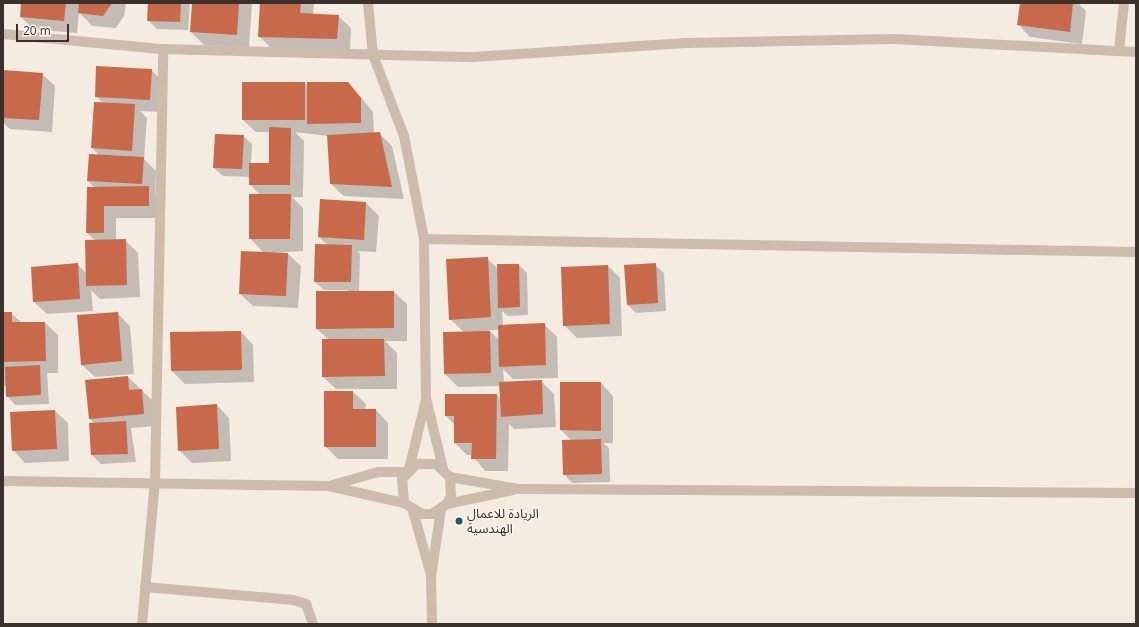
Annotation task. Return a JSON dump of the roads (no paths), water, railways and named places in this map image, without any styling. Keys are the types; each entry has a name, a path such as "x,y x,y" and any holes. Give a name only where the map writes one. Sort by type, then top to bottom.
{"street":[{"path":"368,3 373,55 404,136 424,239 426,398 408,470 400,487 404,503"},
{"path":"1119,50 1124,3"},
{"path":"3,34 163,49 474,57 686,43 894,39 1136,52"},
{"path":"142,624 155,482 163,49"},
{"path":"424,239 1136,252"},
{"path":"426,398 447,473 451,496 444,507 431,576 432,624"},
{"path":"329,486 378,472 408,470 426,462 447,473 519,488 1136,493"},
{"path":"3,481 155,482 329,486 404,503 413,511 432,514 444,507 519,488"},
{"path":"413,511 431,576"},
{"path":"145,587 293,600 306,604 313,624"}],"place":[{"name":"الريادة للاعمال الهندسية","path":"459,521"}]}
